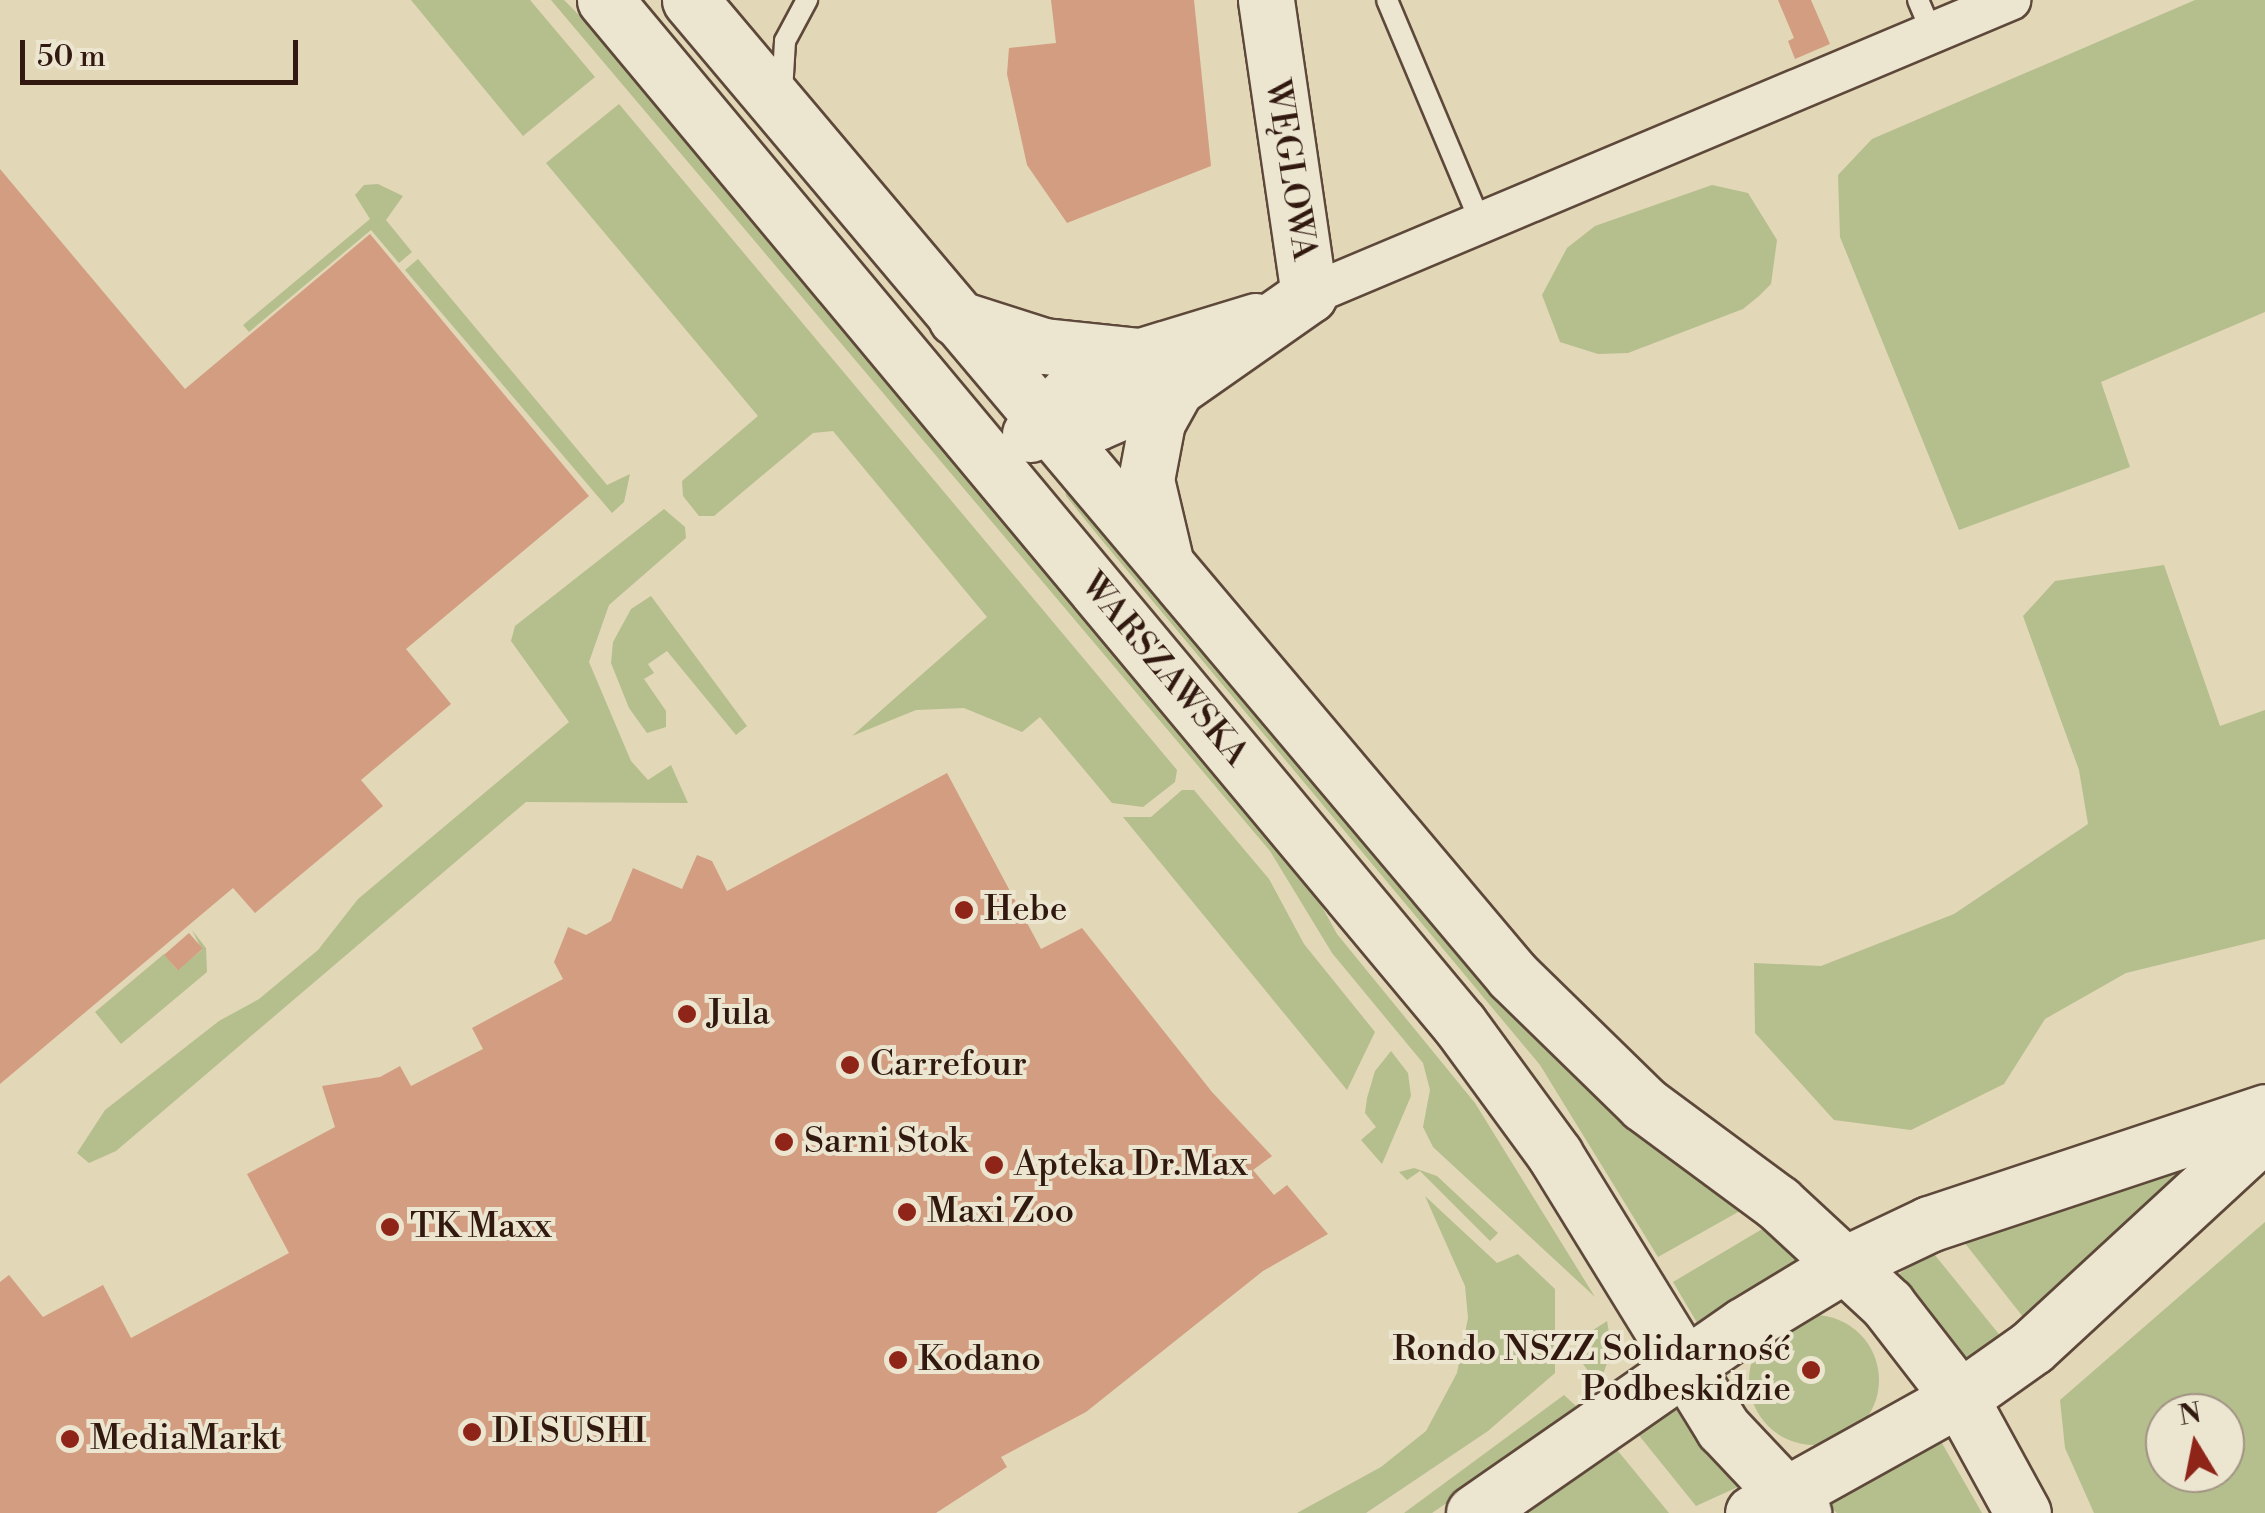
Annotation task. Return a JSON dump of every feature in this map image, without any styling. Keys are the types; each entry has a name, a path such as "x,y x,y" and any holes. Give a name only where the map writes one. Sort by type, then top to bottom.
{"main road":[{"name":"WARSZAWSKA","path":"605,0 1460,1025 1554,1155 1682,1368 1781,1508"},
{"name":"WARSZAWSKA","path":"690,0 1167,568 1582,1049 1848,1263 1960,1398"},
{"name":"WĘGLOWA","path":"1266,0 1289,306"},
{"path":"992,463 1046,422 1097,422 1159,372 1289,306"},
{"path":"956,318 1044,346 1159,372"},
{"path":"1159,372 1157,422 1146,480 1167,568"},
{"path":"1474,1513 1682,1368 1848,1263 1929,1224 2265,1112"},
{"path":"1781,1508 1960,1398 2032,1347 2265,1132"},
{"path":"2016,1498 2006,1421 2032,1347"},
{"path":"1960,1398 2016,1498"}],"street":[{"path":"1289,306 1481,224 1925,17 2010,0"}],"lane":[{"path":"781,108 785,40 792,17 807,0"},
{"path":"1387,0 1481,224"}],"green space":[{"path":"411,0 530,0 595,77 523,136"},
{"path":"551,0 564,0 629,65 1302,870 1337,934 1475,1103 1595,1297 1433,1147 1423,1127 1430,1090 1423,1063 1332,953 1270,851"},
{"path":"2195,0 2265,0 2265,312 2101,382 2130,467 1959,530 1840,237 1838,175 1872,139"},
{"path":"619,104 1177,770 1175,782 1143,807 1112,803 1040,717 1022,732 964,708 916,710 852,736 987,617 833,431 813,433 714,516 699,516 683,496 682,481 758,416 546,163"},
{"path":"378,184 403,196 386,220 412,252 399,263 371,230 249,332 243,325 370,219 355,195 364,185"},
{"path":"1712,185 1748,193 1777,240 1771,284 1743,309 1628,353 1598,354 1560,342 1542,295 1567,248 1595,226"},
{"path":"418,259 607,485 630,474 624,502 612,513 405,270"},
{"path":"1064,483 1514,1015 1632,1126 1747,1207 1658,1257 1540,1065 1100,538 1066,496"},
{"path":"664,509 685,527 686,538 609,605 589,662 631,761 648,780 671,765 688,803 526,802 116,1151 89,1163 77,1153 105,1110 219,1021 259,999 318,950 358,899 569,722 511,641 515,626"},
{"path":"2164,565 2220,726 2265,710 2265,939 2126,973 2045,1019 2004,1084 1911,1130 1834,1120 1755,1033 1754,963 1821,966 1954,914 2088,824 2079,770 2023,616 2055,581"},
{"path":"651,596 747,726 736,735 667,651 648,664 654,673 644,679 666,711 666,727 647,733 629,708 611,663 613,642 631,609"},
{"path":"1182,790 1194,790 1269,879 1304,944 1375,1032 1347,1090 1123,817 1151,817"},
{"path":"192,930 206,948 207,972 121,1044 95,1012 164,954 177,970 202,950"},
{"path":"1391,1051 1408,1073 1411,1096 1382,1164 1361,1140 1376,1127 1365,1113 1367,1098 1375,1071"},
{"path":"2197,1157 2031,1327 1960,1237"},
{"path":"1414,1168 1437,1176 1498,1233 1490,1241 1420,1171 1407,1180 1399,1172"},
{"path":"1425,1196 1497,1263 1518,1254 1555,1289 1555,1373 1488,1431 1366,1513 1297,1513 1381,1467 1426,1431 1457,1373 1468,1318 1465,1286"},
{"path":"1774,1222 1816,1258 1699,1326 1673,1282"},
{"path":"2265,1222 2265,1513 2094,1513 2065,1448 2060,1400"},
{"path":"1930,1249 2010,1348 1970,1380 1890,1281"},
{"path":"1814,1315 1839,1320 1860,1334 1874,1355 1879,1380 1874,1405 1860,1426 1839,1440 1814,1445 1789,1440 1768,1426 1754,1405 1749,1380 1754,1355 1768,1334 1789,1320"},
{"path":"1607,1321 1612,1350 1599,1385 1576,1355 1581,1338"},
{"path":"1564,1395 1576,1406 1492,1472 1432,1513 1404,1513"},
{"path":"1676,1399 1740,1486 1696,1506 1633,1428"},
{"path":"1935,1431 1982,1513 1837,1513 1819,1498"},
{"path":"1613,1445 1669,1513 1529,1513"}],"building":[{"path":"1051,0 1194,0 1211,166 1067,223 1027,165 1007,74 1009,48 1056,43"},
{"path":"1778,0 1811,0 1830,44 1795,59 1788,41 1794,38"},
{"path":"0,169 185,389 370,234 589,496 406,649 451,704 361,780 383,806 255,913 233,888 0,1084"},
{"name":"Sarni Stok","path":"947,773 1041,949 1082,928 1212,1092 1272,1156 1253,1170 1274,1195 1287,1185 1328,1234 1263,1271 1086,1412 1001,1457 1007,1467 936,1513 0,1513 0,1282 9,1275 43,1317 103,1285 131,1338 289,1253 247,1174 335,1127 322,1086 380,1077 400,1066 411,1086 483,1049 472,1028 563,979 554,962 568,927 586,935 611,921 633,868 682,889 697,855 712,861 727,891"},
{"path":"189,933 203,949 178,970 164,955"}],"place":[{"name":"Hebe","path":"964,910"},
{"name":"Jula","path":"687,1014"},
{"name":"Carrefour","path":"850,1065"},
{"name":"Sarni Stok","path":"784,1142"},
{"name":"Apteka Dr.Max","path":"994,1165"},
{"name":"Maxi Zoo","path":"907,1212"},
{"name":"TK Maxx","path":"390,1227"},
{"name":"Kodano","path":"898,1360"},
{"name":"Rondo NSZZ Solidarność Podbeskidzie","path":"1811,1370"},
{"name":"DI SUSHI","path":"472,1432"},
{"name":"MediaMarkt","path":"70,1439"}]}
